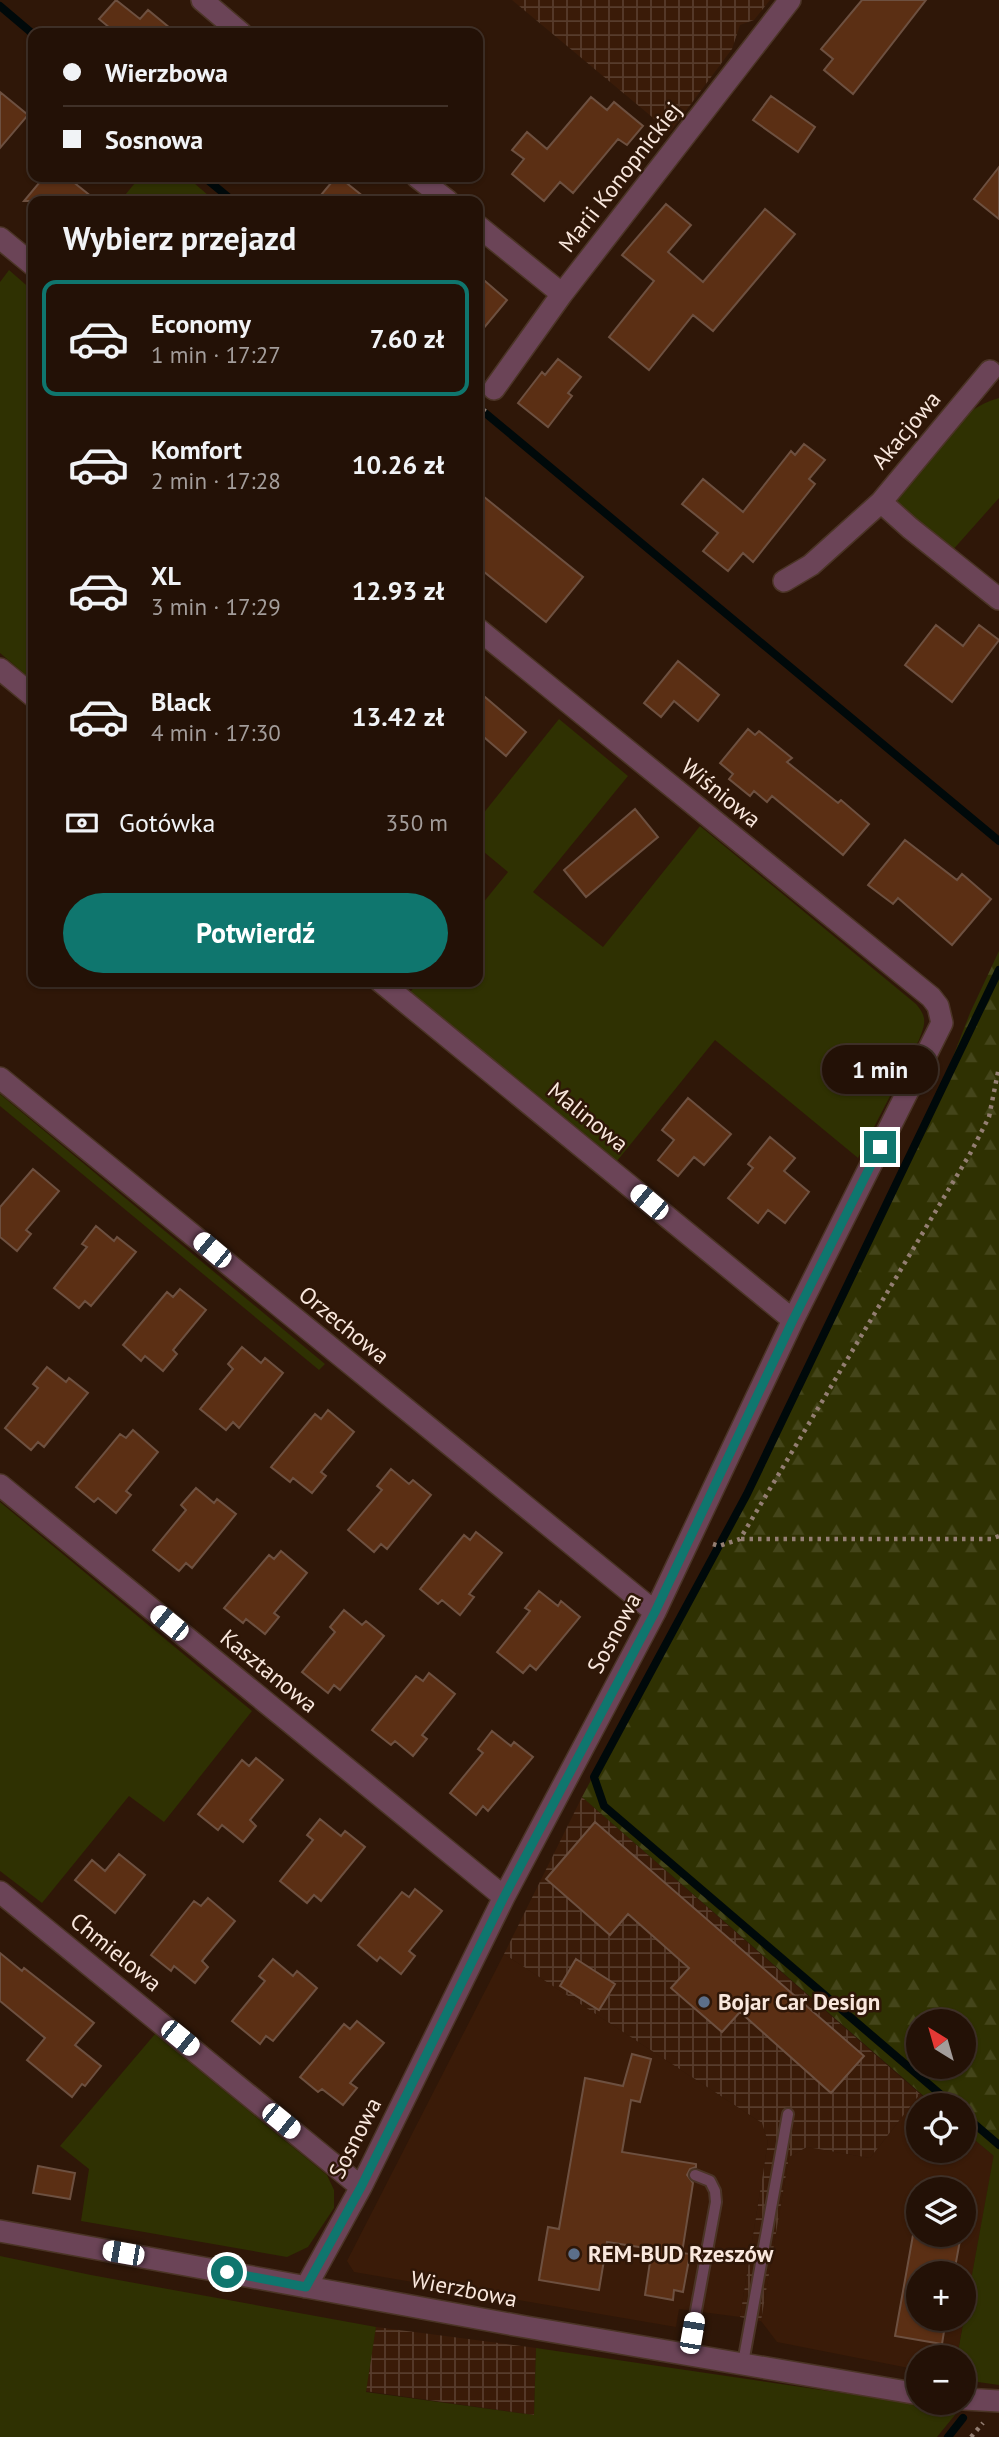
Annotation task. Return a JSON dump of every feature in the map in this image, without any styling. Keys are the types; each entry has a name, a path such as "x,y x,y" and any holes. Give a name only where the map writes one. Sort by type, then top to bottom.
{"street":[{"path":"202,0 235,28"},
{"name":"Marii Konopnickiej","path":"494,389 562,294 790,0"},
{"path":"424,182 442,196"},
{"path":"483,230 562,294"},
{"path":"0,238 28,261"},
{"name":"Akacjowa","path":"996,369 881,502 999,599"},
{"path":"784,580 811,565 881,502"},
{"name":"Wiśniowa","path":"483,633 931,998"},
{"path":"0,669 28,692"},
{"name":"Malinowa","path":"387,987 793,1320"},
{"name":"Sosnowa","path":"306,2287 361,2187 504,1897 655,1612 793,1320 942,1023 939,1006 931,998"},
{"name":"Orzechowa","path":"0,1078 655,1612"},
{"name":"Kasztanowa","path":"0,1485 504,1897"},
{"name":"Chmielowa","path":"0,1892 361,2187"},
{"name":"Wierzbowa","path":"0,2231 538,2330 743,2362 906,2392"},
{"path":"976,2400 999,2401"}],"lane":[{"path":"743,2362 788,2114"},
{"path":"688,2354 716,2202 710,2181 695,2175"}],"path":[{"path":"740,1539 971,1152 989,1117 999,1067"},
{"path":"719,1546 740,1539 991,1539 999,1536"}],"shaded area":[{"path":"512,0 770,0 754,20 740,25 732,49 670,132"},
{"path":"582,1797 919,2093 906,2093 906,2112 870,2158 807,2147 789,2157 761,2321 740,2317 768,2142 762,2123 504,1954"},
{"path":"504,1954 762,2123 768,2142 740,2317 679,2309 676,2327 354,2272 347,2261"},
{"path":"906,2112 906,2163 976,2163 976,2141 994,2156 975,2261 906,2261 906,2331 962,2331 959,2345 906,2345 906,2367 777,2342 761,2321 789,2157 807,2147 870,2158"},
{"path":"376,2327 536,2348 534,2415 365,2391"}],"green space":[{"path":"136,182 193,182 209,196 124,196"},
{"path":"9,270 28,287 28,677 0,653 0,282"},
{"path":"999,398 999,498 951,552 902,511 897,501 933,450 957,423 970,412"},
{"path":"559,719 628,776 533,892 603,947 700,826 916,1004 922,1013 923,1030 858,1158 715,1040 617,1161 409,993 414,987 483,987 483,903 508,872 483,851 483,814"},
{"path":"999,951 999,2126 994,2156 976,2141 976,2093 920,2093 582,1797 803,1383 863,1251 918,1147 970,1013"},
{"path":"0,1094 325,1364 319,1370 0,1106"},
{"path":"0,1502 252,1711 164,1822 129,1796 42,1903 0,1871"},
{"path":"155,2034 327,2175 334,2190 334,2208 308,2247 287,2257 81,2221 89,2169 60,2146"},
{"path":"999,2126 999,2385 976,2382 976,2345 959,2345 962,2331 976,2331 974,2261"},
{"path":"0,2256 376,2327 366,2392 534,2415 536,2348 906,2402 906,2415 955,2415 937,2437 0,2437"}],"building":[{"path":"116,0 140,19 148,10 170,28 110,28 99,19"},
{"path":"862,0 926,0 853,94 824,70 833,59 821,49"},
{"path":"0,92 28,115 0,148"},
{"path":"771,96 815,127 798,152 753,120"},
{"path":"591,97 607,110 614,102 643,126 627,145 618,139 573,193 560,182 544,201 512,174 524,159 512,150 527,132 547,149"},
{"path":"999,167 999,219 974,199"},
{"path":"40,182 73,182 91,196 28,196"},
{"path":"332,182 345,182 363,196 320,196"},
{"path":"666,204 691,225 668,252 703,282 765,209 795,234 713,331 693,315 649,370 609,337 654,281 622,255"},
{"path":"483,279 507,300 483,329"},
{"path":"558,359 581,377 568,393 572,396 548,427 518,403 542,372 545,375"},
{"path":"804,444 825,460 809,479 815,484 753,562 743,553 728,571 703,551 718,533 682,504 703,479 743,512 791,451 795,455"},
{"path":"483,496 583,577 546,622 483,571"},
{"path":"936,625 963,646 979,625 999,640 952,702 905,665"},
{"path":"678,661 719,695 698,721 674,701 661,717 644,703"},
{"path":"483,695 526,732 506,756 483,736"},
{"path":"748,729 755,735 759,731 792,758 787,762 838,803 841,800 869,824 843,855 772,796 767,802 754,791 750,796 729,779 733,774 720,763"},
{"path":"635,809 658,837 586,897 564,870"},
{"path":"905,840 957,880 962,874 991,899 952,945 898,898 893,904 868,885"},
{"path":"688,1098 731,1134 704,1165 694,1157 678,1176 658,1160 674,1140 662,1130"},
{"path":"770,1137 795,1158 784,1171 809,1192 785,1223 768,1210 758,1223 728,1198 753,1168 748,1164"},
{"path":"33,1169 59,1191 26,1230 31,1234 17,1251 0,1237 0,1207"},
{"path":"96,1226 114,1241 117,1237 136,1252 91,1306 85,1301 79,1308 54,1288 87,1247 82,1244"},
{"path":"180,1289 206,1310 173,1350 177,1354 163,1371 145,1356 141,1361 123,1345 167,1292 173,1297"},
{"path":"242,1347 261,1363 265,1358 283,1373 239,1428 233,1422 226,1430 200,1409 233,1369 228,1364"},
{"path":"47,1367 66,1382 69,1378 88,1393 44,1447 38,1442 31,1450 5,1428 38,1388 33,1384"},
{"path":"328,1410 354,1432 321,1472 326,1476 312,1493 293,1478 290,1482 271,1467 315,1414 321,1419"},
{"path":"133,1430 158,1452 126,1491 131,1495 116,1513 98,1498 94,1502 76,1487 120,1434 126,1438"},
{"path":"391,1469 409,1484 413,1480 431,1495 387,1549 381,1544 374,1552 348,1530 382,1490 377,1486"},
{"path":"196,1488 214,1503 217,1499 236,1514 192,1568 186,1563 179,1571 153,1550 186,1510 181,1505"},
{"path":"476,1532 502,1553 469,1594 474,1597 460,1615 442,1600 438,1604 420,1589 464,1535 470,1540"},
{"path":"281,1551 307,1573 274,1613 279,1617 265,1634 246,1619 243,1623 224,1608 269,1555 274,1559"},
{"path":"539,1591 558,1606 561,1601 580,1617 536,1670 530,1665 523,1673 497,1652 530,1611 525,1608"},
{"path":"344,1610 362,1625 366,1621 384,1636 340,1690 334,1685 328,1693 302,1672 335,1632 330,1627"},
{"path":"429,1673 455,1694 422,1735 427,1739 413,1756 395,1741 391,1745 372,1730 416,1676 423,1681"},
{"path":"492,1731 511,1746 514,1742 533,1757 488,1811 483,1806 476,1815 450,1793 483,1753 478,1749"},
{"path":"256,1758 283,1780 250,1820 256,1826 243,1842 222,1825 218,1830 198,1814 242,1760 249,1766"},
{"path":"320,1819 341,1836 345,1831 365,1847 321,1901 314,1895 307,1903 280,1881 313,1840 307,1835"},
{"path":"595,1822 864,2056 831,2093 740,2012 722,2032 671,1988 689,1968 628,1914 610,1935 546,1879"},
{"path":"119,1854 145,1875 115,1913 75,1880 92,1860 105,1871"},
{"path":"415,1889 442,1911 409,1951 415,1956 401,1974 380,1957 377,1961 358,1945 402,1892 409,1897"},
{"path":"208,1898 235,1921 202,1961 208,1967 195,1983 174,1966 171,1971 151,1955 194,1901 201,1906"},
{"path":"0,1953 22,1971 24,1968 94,2023 75,2045 101,2066 72,2097 27,2060 45,2038 0,2001"},
{"path":"273,1959 293,1976 297,1971 317,1988 273,2041 266,2036 260,2044 232,2021 265,1981 259,1976"},
{"path":"576,1959 615,1984 599,2010 560,1986"},
{"path":"357,2021 384,2043 350,2083 357,2088 343,2105 322,2089 318,2092 300,2077 344,2024 350,2029"},
{"path":"632,2054 651,2059 640,2102 631,2100 622,2152 696,2164 687,2175 693,2183 682,2253 690,2254 683,2292 674,2290 673,2300 645,2295 652,2249 607,2242 599,2290 539,2280 548,2227 559,2229 585,2078 623,2086"},
{"path":"38,2166 75,2173 70,2199 33,2193"},
{"path":"911,2247 959,2247 956,2261 908,2261"},
{"path":"906,2274 906,2331 944,2331 942,2344 895,2336"}],"waterway":[{"path":"0,6 28,30"},
{"path":"210,182 227,196"},
{"path":"483,411 999,841"},
{"path":"939,2093 604,1806 594,1777 747,1494 999,970"},
{"path":"976,2125 999,2145"},
{"path":"948,2437 963,2418"}],"place":[{"name":"Bojar Car Design","path":"704,2002"},
{"name":"REM-BUD Rzeszów","path":"574,2254"}],"route":[{"path":"227,2272 306,2287 361,2187 504,1897 655,1612 793,1320 880,1147"}]}
